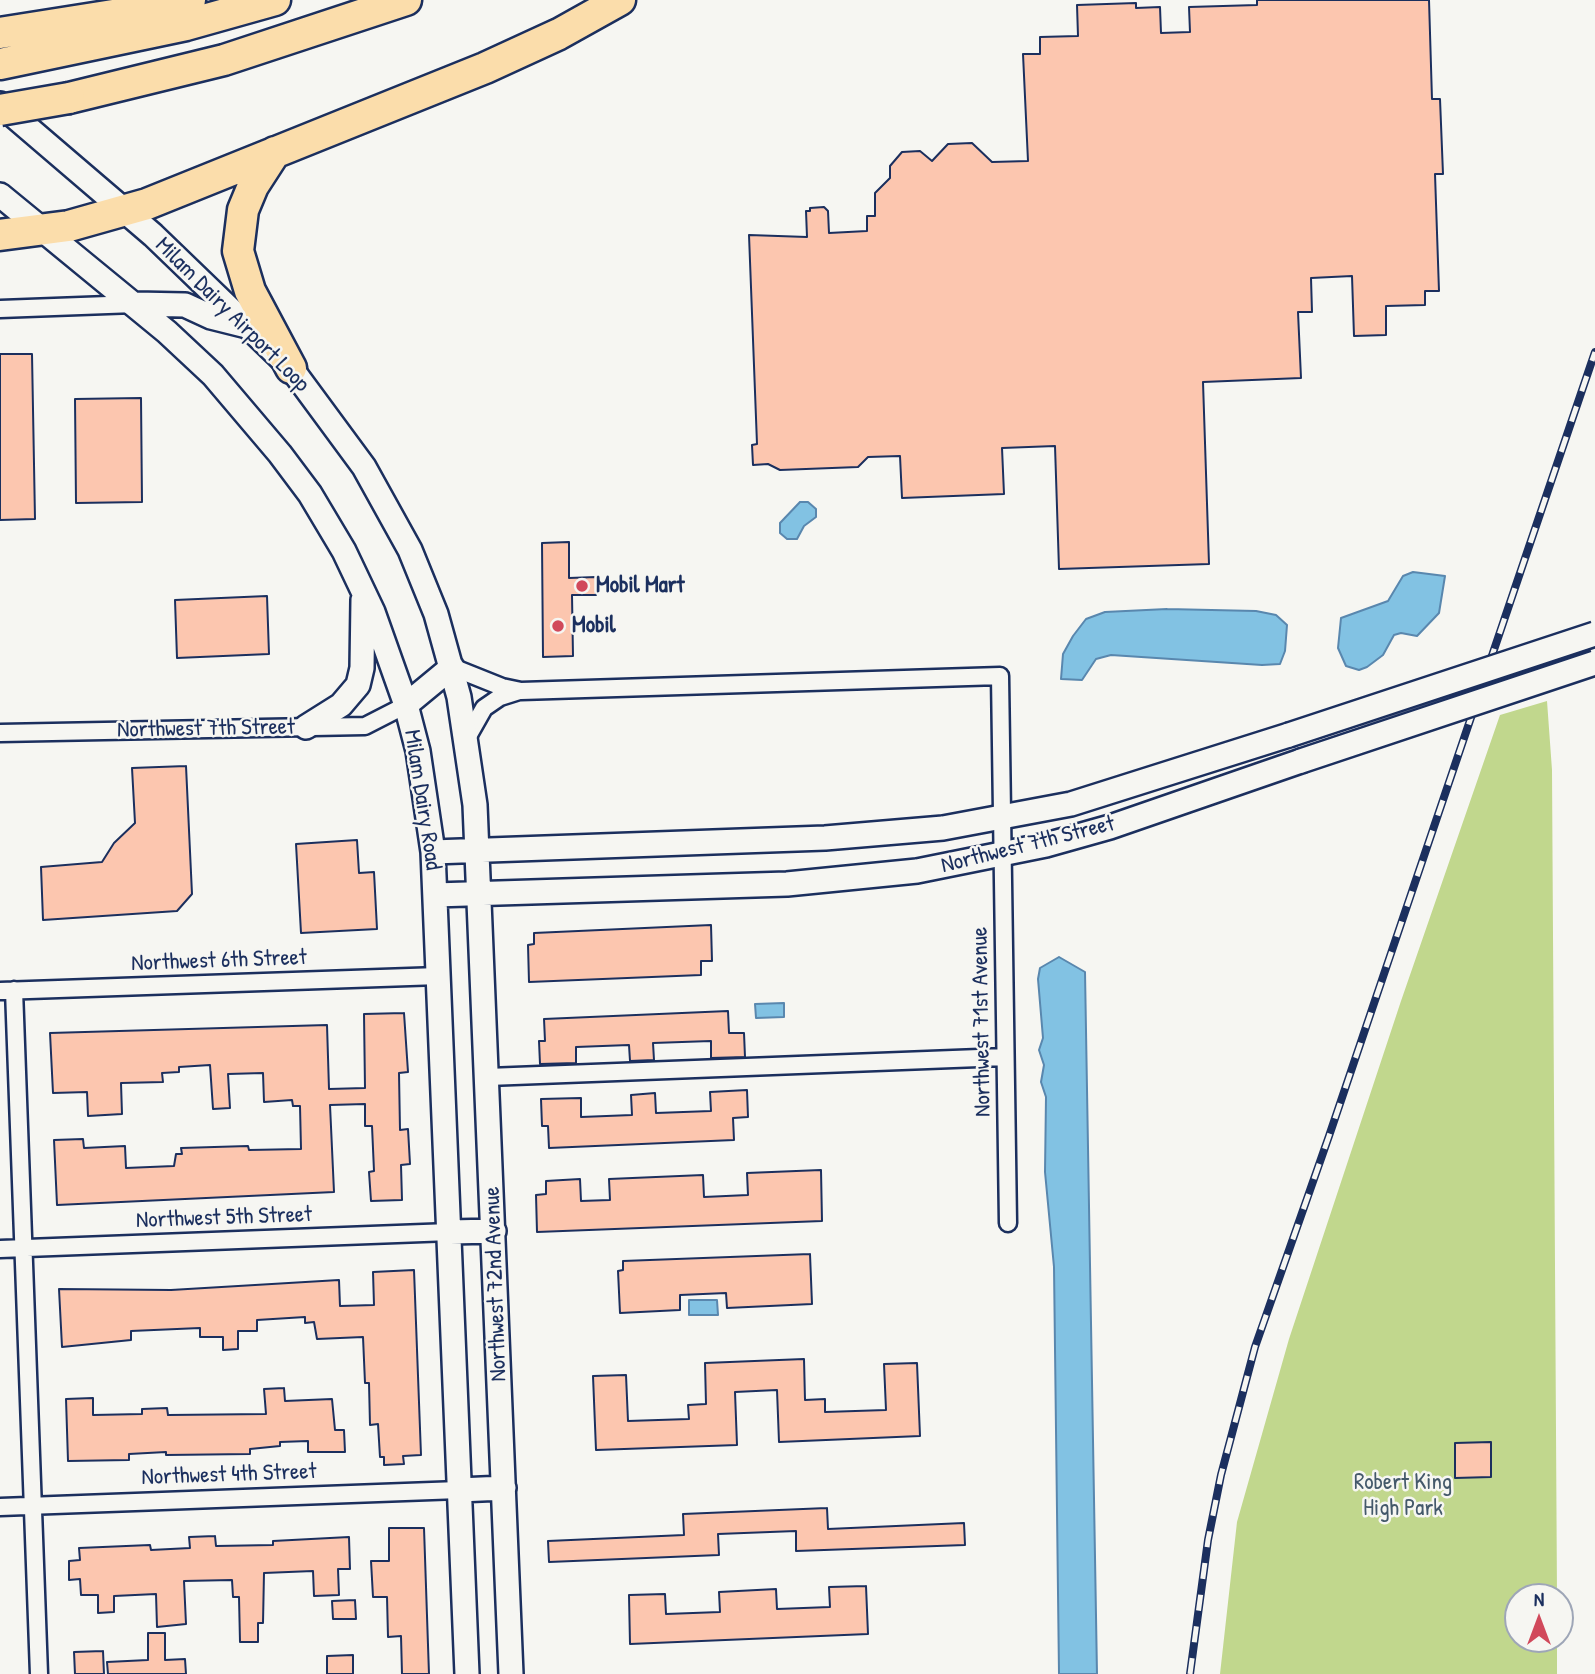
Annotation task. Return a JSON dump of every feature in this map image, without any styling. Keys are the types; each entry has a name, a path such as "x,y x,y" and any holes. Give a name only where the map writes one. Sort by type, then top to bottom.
{"highway":[{"path":"0,33 120,15 190,0"},
{"path":"3,63 186,25 275,0"},
{"path":"0,110 69,98 224,60 406,0"},
{"path":"0,235 44,231 123,212 485,68 559,34 620,0"},
{"path":"275,152 253,186 243,210 238,251 250,291 291,368"}],"main road":[{"name":"Milam Dairy Airport Loop","path":"0,104 153,235 251,327 291,368 364,467 395,522 436,614 452,667 467,738 480,894"},
{"path":"0,195 135,304 213,375 280,454 310,494 363,590 406,705 452,667"},
{"path":"135,304 176,303 251,327"},
{"path":"306,727 341,705 358,685 362,668 363,590"},
{"name":"Northwest 7th Street","path":"433,852 835,837 909,832 1001,820 1135,786 1595,634"},
{"name":"Northwest 7th Street","path":"435,895 852,880 1001,856 1110,827 1595,663"},
{"name":"Milam Dairy Road","path":"406,705 418,751 433,852 435,895"},
{"name":"Northwest 72nd Avenue","path":"480,894 511,1674"},
{"name":"Northwest 72nd Avenue","path":"435,895 467,1674"},
{"path":"450,1232 494,1231"},
{"path":"459,1490 504,1488"}],"street":[{"path":"0,309 135,304"},
{"path":"452,667 502,687 521,691"},
{"name":"Northwest 71st Avenue","path":"521,691 1000,676 1008,1223"},
{"path":"467,738 484,708 500,697 521,691"},
{"name":"Northwest 7th Street","path":"0,733 365,726 406,705"},
{"name":"Northwest 6th Street","path":"7,991 439,976"},
{"path":"7,991 23,1248 38,1674"},
{"path":"488,1077 1005,1057"},
{"name":"Northwest 5th Street","path":"0,1249 450,1232"},
{"name":"Northwest 4th Street","path":"0,1507 459,1490"}],"green space":[{"name":"Robert King High Park","path":"1547,701 1552,770 1557,1583 1504,1583 1504,1653 1557,1653 1557,1674 1220,1674 1237,1522 1289,1339 1401,1001 1500,715"}],"water":[{"path":"800,502 808,502 816,509 816,517 804,526 797,539 787,539 780,533 780,523"},
{"path":"1413,572 1445,576 1439,613 1417,636 1401,633 1394,635 1383,655 1367,667 1359,670 1346,666 1338,648 1341,618 1388,601 1403,576"},
{"path":"1167,609 1256,611 1276,615 1287,625 1285,651 1280,664 1111,655 1096,659 1082,680 1061,679 1063,654 1086,619 1105,612"},
{"path":"1059,957 1085,972 1097,1674 1059,1674 1054,1267 1045,1172 1046,1097 1041,1082 1044,1065 1039,1050 1043,1038 1038,979 1040,968"},
{"path":"784,1003 784,1017 756,1018 755,1004"},
{"path":"689,1300 717,1300 718,1315 689,1315"}],"building":[{"path":"1257,0 1429,0 1432,99 1440,99 1443,174 1435,174 1439,291 1425,291 1425,305 1386,306 1386,335 1354,336 1352,276 1311,278 1312,312 1298,312 1301,378 1203,382 1209,564 1059,569 1055,446 1002,448 1004,494 902,498 900,456 868,457 858,467 780,470 768,464 753,465 752,445 757,444 749,235 807,237 806,211 824,207 828,211 829,233 867,231 867,216 875,216 875,193 890,178 890,166 902,152 920,151 932,161 948,144 972,143 992,162 1028,161 1023,54 1040,54 1040,37 1078,36 1077,5 1136,3 1136,8 1160,7 1161,33 1190,32 1189,7 1257,5"},
{"path":"0,354 32,354 35,519 0,520"},
{"path":"141,398 142,502 76,503 75,399"},
{"name":"Mobil","path":"569,542 569,578 596,577 596,595 572,595 573,656 543,657 542,543"},
{"path":"267,596 269,654 177,658 175,600"},
{"path":"186,766 192,894 177,911 43,920 41,867 102,862 114,843 135,823 132,768"},
{"path":"357,840 359,873 374,872 377,929 301,933 296,844"},
{"path":"711,925 712,961 701,961 701,975 529,982 528,945 534,944 534,933"},
{"path":"728,1011 729,1033 744,1033 745,1057 711,1058 711,1041 653,1043 654,1060 630,1061 629,1045 576,1047 576,1063 540,1064 539,1041 545,1041 544,1019"},
{"path":"404,1013 408,1072 399,1073 400,1130 408,1129 410,1164 401,1165 402,1200 371,1201 369,1172 374,1171 372,1126 365,1126 365,1104 330,1105 334,1192 57,1205 54,1140 83,1139 84,1148 125,1146 126,1168 174,1166 176,1154 182,1154 181,1148 248,1146 249,1150 301,1149 300,1106 293,1106 292,1100 264,1102 263,1073 228,1074 230,1108 213,1109 210,1065 179,1067 179,1072 162,1073 163,1082 121,1083 122,1114 88,1116 87,1092 53,1093 50,1033 327,1025 329,1089 365,1088 364,1014"},
{"path":"747,1090 748,1117 733,1118 734,1140 549,1148 548,1126 542,1126 541,1099 581,1098 581,1117 632,1115 631,1095 655,1093 656,1113 711,1111 710,1092"},
{"path":"821,1170 822,1221 537,1232 536,1195 546,1194 546,1181 580,1179 581,1201 610,1200 609,1179 703,1175 704,1197 748,1195 747,1173"},
{"path":"810,1254 812,1304 727,1308 726,1293 680,1295 680,1310 620,1313 618,1271 623,1270 623,1261"},
{"path":"414,1270 421,1455 403,1456 404,1464 384,1465 384,1457 380,1457 378,1424 370,1425 369,1383 365,1383 363,1337 317,1339 314,1322 305,1323 305,1317 257,1320 257,1331 238,1331 238,1349 223,1350 223,1337 200,1337 200,1328 131,1331 131,1340 62,1347 59,1289 171,1290 339,1280 340,1306 374,1305 373,1272"},
{"path":"804,1359 805,1400 825,1399 825,1412 886,1410 884,1364 917,1363 920,1436 779,1442 777,1390 735,1392 737,1445 596,1450 593,1376 626,1375 628,1421 689,1419 688,1405 706,1404 705,1363"},
{"path":"284,1388 285,1401 332,1399 335,1430 344,1430 345,1452 308,1452 308,1441 280,1442 280,1446 250,1449 250,1454 166,1455 166,1452 129,1454 129,1460 68,1461 66,1399 93,1398 93,1415 142,1414 142,1409 167,1408 168,1415 266,1414 264,1389"},
{"path":"1491,1442 1491,1477 1455,1478 1455,1443"},
{"path":"827,1508 828,1529 964,1523 965,1545 796,1551 796,1531 718,1534 719,1555 549,1562 548,1541 684,1535 683,1514"},
{"path":"389,1528 424,1528 429,1674 402,1674 401,1636 388,1637 387,1597 373,1597 371,1561 389,1561"},
{"path":"215,1536 216,1546 273,1545 273,1541 349,1537 350,1569 338,1569 339,1595 314,1596 313,1571 264,1573 263,1623 258,1623 258,1642 240,1642 239,1597 233,1597 232,1580 184,1581 186,1624 157,1627 156,1594 114,1596 114,1612 98,1613 98,1595 81,1595 80,1579 69,1580 69,1561 80,1560 79,1548 150,1545 151,1550 190,1548 189,1537"},
{"path":"866,1586 868,1634 630,1644 629,1595 665,1594 666,1614 720,1612 719,1592 776,1589 777,1609 830,1607 829,1587"},
{"path":"355,1600 356,1619 333,1619 332,1601"},
{"path":"148,1633 165,1633 165,1660 185,1659 186,1674 108,1674 107,1662 148,1660"},
{"path":"103,1651 104,1674 75,1674 74,1652"},
{"path":"353,1655 353,1674 327,1674 327,1656"}],"railway":[{"path":"1190,1674 1208,1540 1221,1475 1255,1347 1595,352"}],"place":[{"name":"Mobil Mart","path":"582,586"},
{"name":"Mobil","path":"558,626"}]}
